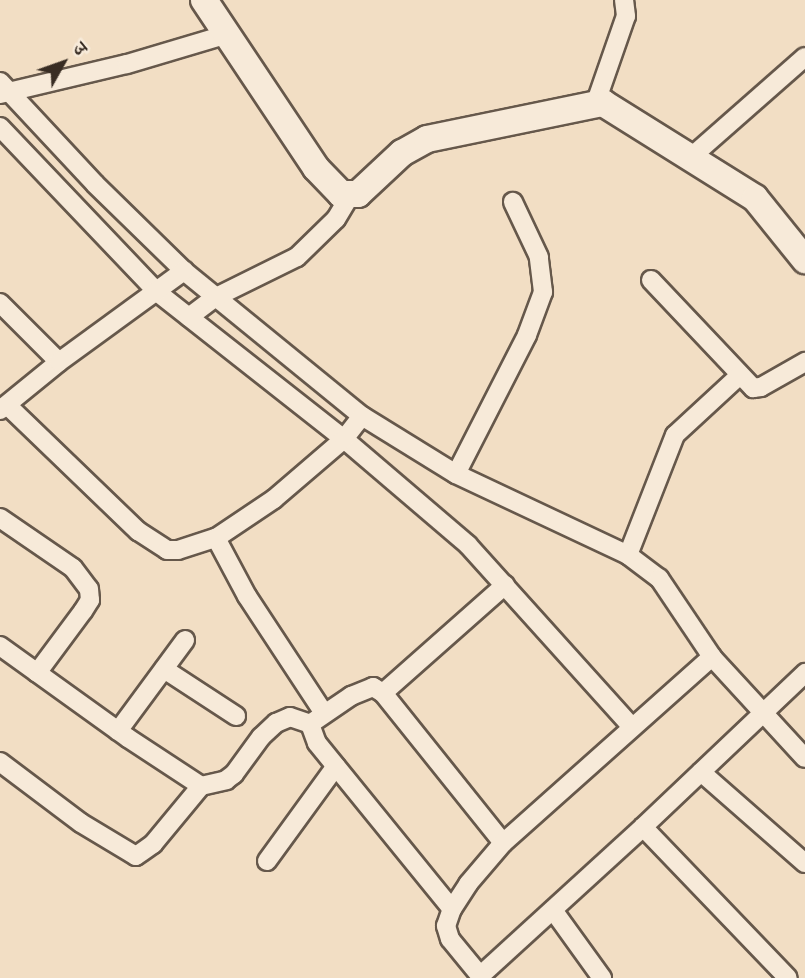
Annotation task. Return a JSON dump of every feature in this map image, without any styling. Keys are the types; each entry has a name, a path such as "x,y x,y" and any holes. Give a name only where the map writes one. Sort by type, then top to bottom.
{"street":[{"path":"204,0 316,168 333,188 350,196"},
{"path":"596,102 624,23 624,0"},
{"path":"2,89 127,64 225,35"},
{"path":"690,158 805,57"},
{"path":"2,89 184,271 362,416 456,474 628,555 659,578 712,657 805,758"},
{"path":"189,317 216,297 297,257 336,219 350,196 368,187 402,153 427,139 561,113 596,102 610,106 755,198 805,260"},
{"path":"0,127 157,292 344,439 468,545 631,726"},
{"path":"456,474 527,335 543,292 538,257 513,202"},
{"path":"184,271 59,362 4,408 157,545 178,550 216,538 274,499 344,439 362,416"},
{"path":"651,279 753,388 761,387 805,362"},
{"path":"0,303 59,362"},
{"path":"628,555 679,429 739,376"},
{"path":"0,518 73,568 89,589 90,600 37,673"},
{"path":"216,538 317,718 317,743 452,909"},
{"path":"383,694 505,585"},
{"path":"118,731 185,640"},
{"path":"0,646 118,731 201,786"},
{"path":"712,657 631,726 503,843 468,884 452,909 446,926 450,939 481,977 805,673"},
{"path":"164,669 236,716"},
{"path":"0,762 81,823 136,856 153,844 201,786 226,780 234,774 261,737 276,723 290,717 317,718 365,689 373,687 383,694 503,843"},
{"path":"267,861 336,766"},
{"path":"701,772 805,863"},
{"path":"643,827 788,978"},
{"path":"553,909 602,978"}]}
